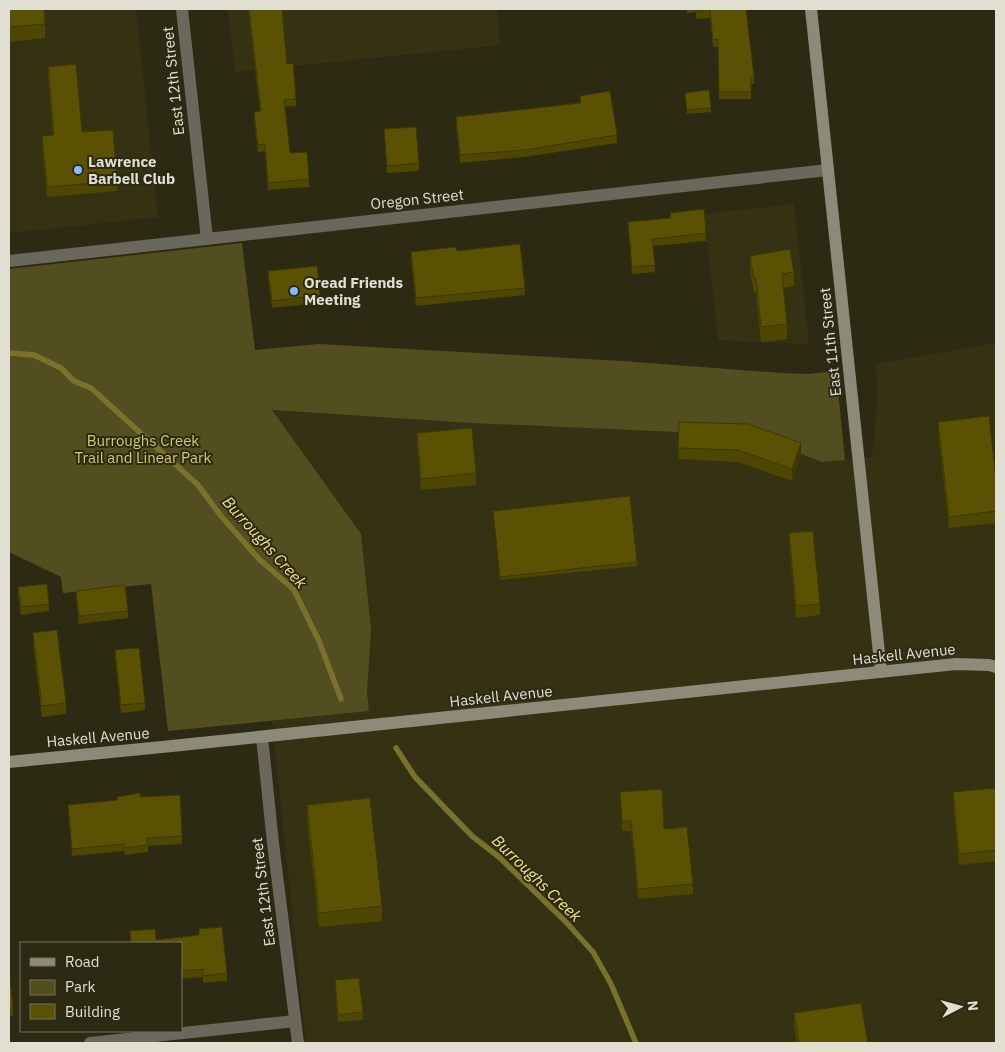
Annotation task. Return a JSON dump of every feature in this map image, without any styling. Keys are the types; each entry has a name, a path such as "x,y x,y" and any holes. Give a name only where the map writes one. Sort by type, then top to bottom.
{"main road":[{"name":"East 11th Street","path":"811,9 881,672"},
{"name":"Haskell Avenue","path":"9,762 956,664 989,665 996,668"}],"street":[{"name":"East 12th Street","path":"182,9 207,239"},
{"name":"Oregon Street","path":"9,261 828,170"},
{"name":"East 12th Street","path":"262,737 298,1043"},
{"path":"90,1043 295,1021"}],"shaded area":[{"path":"9,9 136,9 158,217 9,233"},
{"path":"228,9 497,9 500,45 235,72"},
{"path":"794,204 809,344 718,340 704,214"},
{"path":"996,343 996,1043 306,1043 272,721 369,711 367,692 271,410 471,423 676,432 801,454 822,462 872,457 878,393 875,364"}],"green space":[{"name":"Burroughs Creek Trail and Linear Park","path":"242,243 255,350 319,344 622,361 781,373 808,374 836,371 845,460 822,462 801,454 676,432 471,423 272,410 361,534 371,629 367,692 369,711 168,731 151,584 63,593 61,577 9,552 9,269"}],"building":[{"path":"9,9 44,9 45,24 9,27"},
{"path":"249,9 282,9 287,64 293,63 296,99 284,100 290,153 307,152 309,179 268,183 265,144 258,145 254,112 261,111"},
{"path":"696,9 746,9 754,77 751,77 751,92 719,92 718,39 713,40 710,10 696,11"},
{"path":"76,64 82,132 113,130 117,181 47,187 42,136 54,135 48,67"},
{"path":"709,90 711,108 687,110 685,93"},
{"path":"610,91 617,135 524,150 460,155 456,117 581,103 580,96"},
{"path":"416,127 419,163 387,166 384,129"},
{"path":"704,209 706,233 652,239 655,265 632,267 628,222 671,218 670,213"},
{"path":"520,244 525,288 416,298 411,252 456,247 457,251"},
{"path":"790,249 794,272 782,274 787,324 761,327 756,278 754,278 750,256"},
{"name":"Oread Friends Meeting","path":"317,266 320,295 272,301 268,271"},
{"path":"989,416 996,480 996,511 949,517 938,422"},
{"path":"679,422 748,424 801,443 792,469 738,450 678,448"},
{"path":"472,428 476,473 421,479 417,433"},
{"path":"630,496 637,562 500,577 493,511"},
{"path":"813,531 820,604 796,606 789,533"},
{"path":"47,584 49,604 21,607 18,587"},
{"path":"125,585 128,611 79,616 76,591"},
{"path":"57,630 66,703 42,706 33,633"},
{"path":"139,648 145,703 121,705 115,650"},
{"path":"995,788 996,850 959,854 953,792"},
{"path":"662,789 664,829 687,827 693,884 638,889 631,821 622,821 620,792"},
{"path":"140,793 140,797 180,795 182,836 147,838 148,845 125,848 124,844 72,849 68,805 118,800 117,797"},
{"path":"370,798 382,906 319,913 307,805"},
{"path":"222,927 227,973 203,976 203,969 182,971 182,942 131,942 130,931 155,929 156,940 199,935 199,929"},
{"path":"9,968 13,1009 9,1009"},
{"path":"359,978 363,1012 338,1015 335,980"},
{"path":"861,1003 868,1043 799,1043 794,1013"}],"waterway":[{"name":"Burroughs Creek","path":"9,353 34,355 61,368 74,381 91,388 198,485 221,516 259,559 294,590 319,641 341,699"},
{"name":"Burroughs Creek","path":"396,748 415,777 472,836 499,857 566,922 593,952 611,984 636,1043"}],"place":[{"name":"Lawrence Barbell Club","path":"78,170"},
{"name":"Oread Friends Meeting","path":"294,291"}]}
